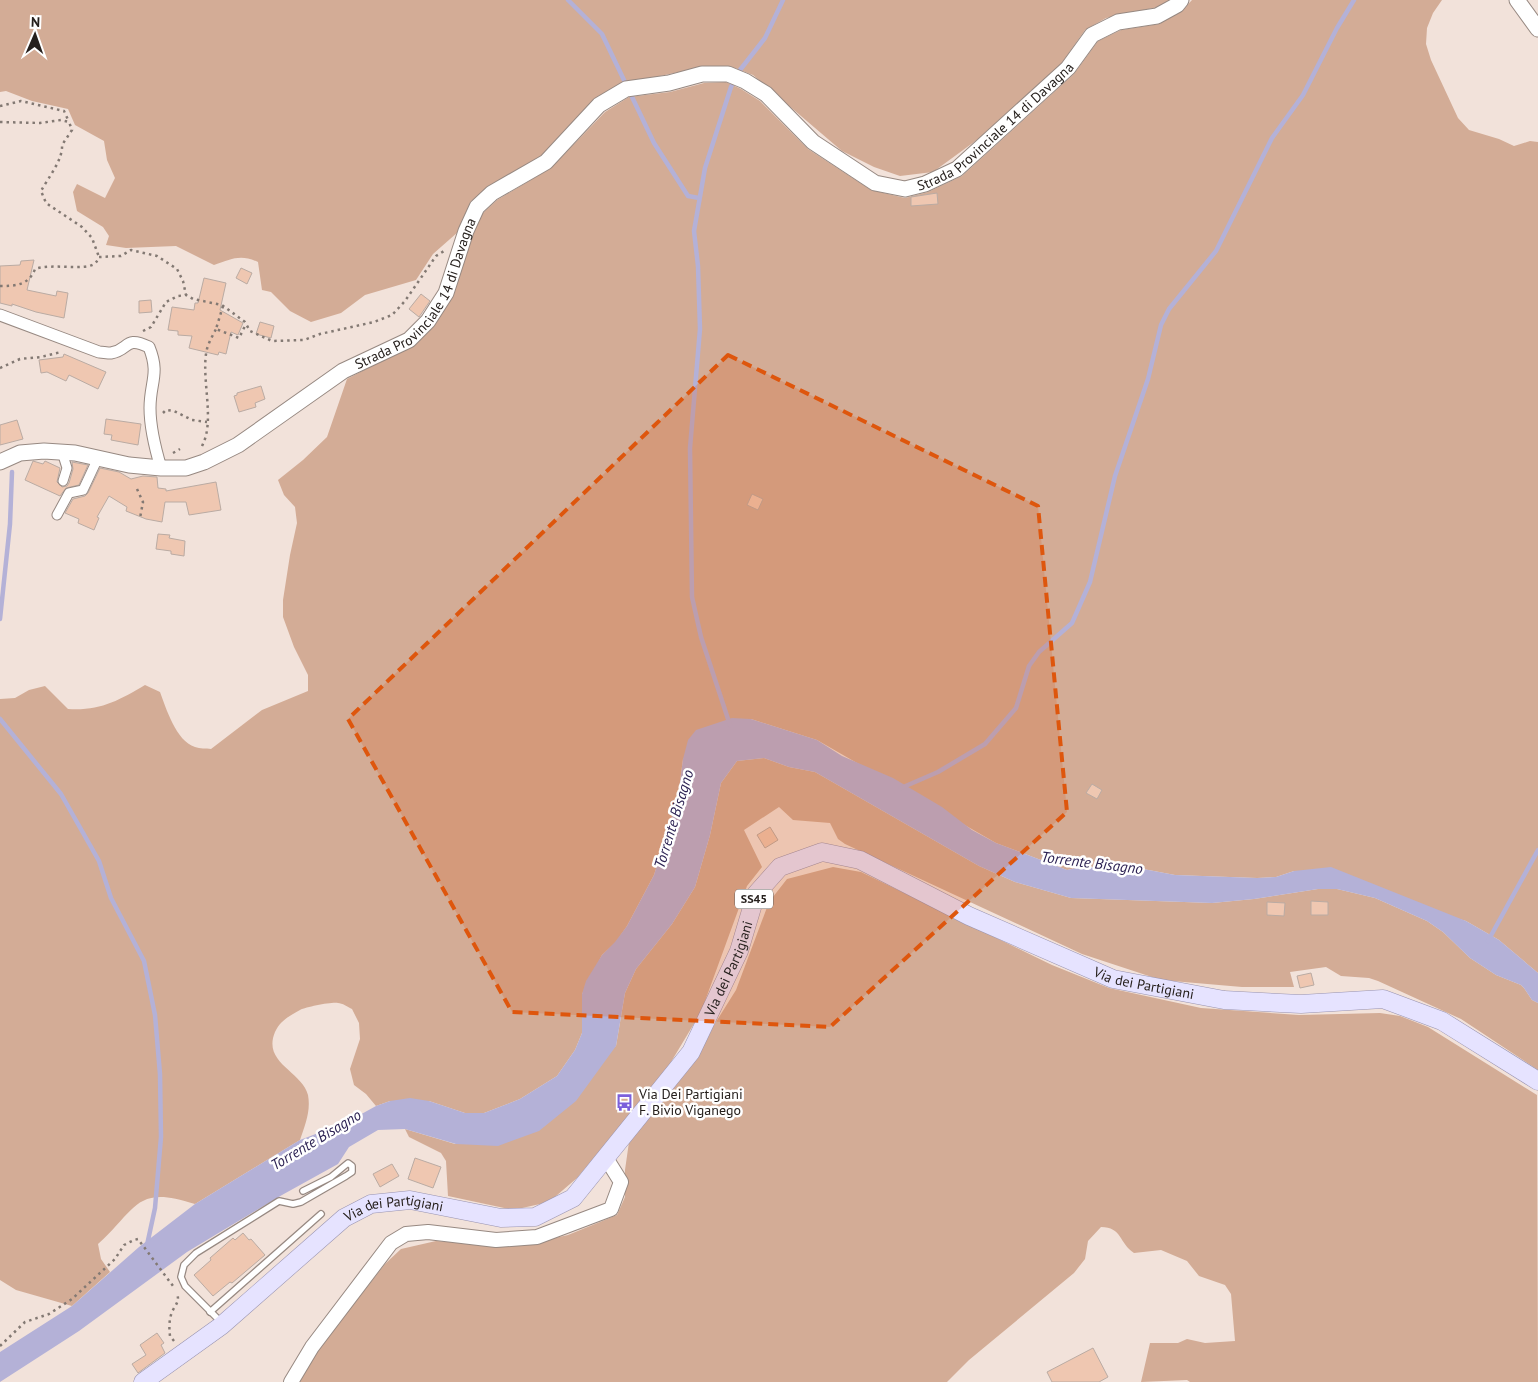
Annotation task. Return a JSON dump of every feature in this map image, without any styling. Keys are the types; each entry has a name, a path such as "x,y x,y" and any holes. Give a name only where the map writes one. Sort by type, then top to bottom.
{"main road":[{"name":"Strada Provinciale 14 di Davagna","path":"0,462 20,453 44,451 75,453 129,465 186,468 238,445 343,372 409,340 428,321 446,293 466,232 477,207 492,193 546,162 599,105 632,88 669,83 702,74 728,74 745,81 766,94 813,142 875,183 905,189 925,184 957,169 1068,68 1092,35 1118,22 1157,16 1177,5 1181,0"},
{"path":"1517,0 1538,29"},
{"name":"Via dei Partigiani","path":"143,1382 216,1318 344,1218 371,1204 410,1200 501,1218 535,1217 573,1198 691,1052 739,951 756,894 780,867 822,852 860,860 968,916 1112,980 1224,1000 1301,1004 1383,999 1442,1021 1538,1081"}],"street":[{"path":"0,315 99,352 112,353 131,342 138,342 149,347 155,364 150,405 151,426 161,468"},
{"path":"62,452 67,468 63,481"},
{"path":"57,515 69,493 83,490 98,458"},
{"path":"291,1382 312,1348 391,1243 406,1234 428,1232 496,1240 538,1237 611,1209 621,1182 606,1158"}],"lane":[{"path":"303,1191 331,1177 348,1163 352,1166 352,1172 301,1202 293,1204 279,1201 196,1253 182,1269 182,1281 216,1318 321,1214"}],"path":[{"path":"0,106 21,100 64,111 72,130 62,145 59,160 41,191 46,203 82,227 92,238 99,257"},
{"path":"0,122 40,124 61,120 69,122"},
{"path":"99,257 121,256 131,250 158,256 177,269 184,281 186,295"},
{"path":"131,342 137,334 151,327 166,302 178,296 186,295 193,299 223,306 246,324 250,331 259,337 272,341 304,340 320,334 384,319 406,301 436,256 445,250"},
{"path":"0,286 22,283 32,278 35,268 44,265 83,267 94,264 99,257"},
{"path":"198,453 206,439 206,352 223,306"},
{"path":"216,329 239,338 246,324"},
{"path":"0,368 20,360 63,352 74,343"},
{"path":"151,426 153,427 159,423 160,415 166,410 174,411 192,420 207,422"},
{"path":"170,449 175,457"},
{"path":"173,453 180,449"},
{"path":"137,489 143,502 140,518"},
{"path":"0,1346 26,1322 49,1314 72,1299 115,1259 124,1246 138,1239 178,1296 177,1305 172,1312 169,1325 170,1336 174,1341 181,1340"}],"highlighted area":[{"path":"728,355 1038,506 1067,812 830,1027 512,1012 348,719"}],"shaded area":[{"path":"0,0 1170,0 1158,7 1106,18 1085,30 1056,71 985,134 933,172 900,176 874,167 842,151 753,75 735,68 707,66 627,83 543,156 471,201 458,232 433,254 416,280 365,295 341,313 311,322 290,311 271,292 262,290 258,262 246,258 236,258 214,265 176,246 126,248 106,245 109,236 103,227 77,211 73,192 77,184 105,198 115,178 107,160 104,141 75,125 68,109 32,101 6,91 0,92"},
{"path":"1192,0 1442,0 1433,13 1427,28 1426,44 1431,60 1458,118 1469,130 1499,139 1514,146 1530,141 1538,142 1538,973 1499,940 1466,921 1294,871 1276,877 1257,878 1175,875 1138,868 1081,867 1067,870 996,843 817,740 751,719 683,759 678,797 654,875 627,926 616,942 602,955 582,994 582,1033 575,1050 557,1076 520,1099 484,1113 465,1113 429,1101 390,1101 376,1106 366,1094 354,1085 350,1069 360,1039 359,1023 352,1009 334,1003 300,1010 279,1025 272,1043 278,1059 298,1079 308,1095 308,1112 300,1140 195,1204 160,1197 139,1203 98,1244 101,1259 110,1272 72,1306 16,1290 0,1280 0,699 15,698 29,690 45,686 68,709 90,708 108,704 145,685 160,692 177,731 188,744 199,748 211,749 262,710 308,691 308,675 294,647 283,617 283,600 297,523 295,507 284,495 278,480 327,437 347,379 412,345 483,213 497,200 551,168 605,112 629,97 670,92 704,83 726,82 760,101 808,149 871,190 905,198 928,192 962,176 1074,74 1098,41 1121,30 1159,24 1182,11"},
{"path":"764,758 789,767 815,772 979,866 1015,882 1071,898 1212,903 1254,899 1318,889 1337,889 1375,898 1427,921 1443,932 1470,958 1496,975 1524,988 1532,1000 1538,1003 1538,1070 1461,1019 1378,981 1369,978 1341,976 1326,967 1290,972 1294,987 1242,987 1161,980 1082,954 845,844 838,839 830,823 793,820 779,807 744,830 762,867 747,886 701,1012 665,1072 577,1178 549,1202 513,1210 448,1196 446,1161 441,1153 409,1137 405,1129 455,1144 616,1046 625,993 636,969 672,924 695,887 710,835 721,783 737,761"},
{"path":"833,867 861,872 1052,965 1109,988 1201,1008 1299,1015 1380,1013 1400,1016 1428,1027 1537,1095 1538,1382 1190,1382 1187,1380 1141,1382 1150,1343 1178,1343 1187,1339 1205,1343 1235,1341 1231,1294 1225,1285 1199,1276 1187,1261 1161,1250 1134,1253 1125,1245 1117,1233 1108,1228 1101,1227 1088,1241 1085,1259 1074,1273 969,1360 947,1382 293,1382 385,1264 401,1249 436,1241 519,1246 568,1235 617,1215 625,1197 625,1170 629,1142 699,1049 736,990 769,902 787,879"}],"water":[{"name":"Torrente Bisagno","path":"732,718 751,719 817,740 842,756 893,778 942,807 972,830 996,843 1067,870 1081,867 1138,868 1175,875 1257,878 1276,877 1294,871 1331,867 1466,921 1499,940 1538,973 1538,1003 1532,1000 1521,985 1496,975 1470,958 1443,932 1427,921 1375,898 1337,889 1318,889 1254,899 1212,903 1071,898 1015,882 979,866 815,772 789,767 764,758 737,761 721,783 710,835 695,887 672,924 636,969 625,993 616,1046 576,1101 539,1131 498,1146 456,1144 405,1129 378,1130 349,1147 338,1164 187,1252 79,1331 0,1382 0,1352 72,1306 139,1247 195,1204 300,1140 347,1122 376,1106 390,1101 410,1098 429,1101 465,1113 484,1113 520,1099 557,1076 575,1050 582,1033 582,994 586,981 602,955 627,926 654,875 678,797 683,759 688,740 696,730"}],"building":[{"path":"937,193 938,204 911,206 911,197"},
{"path":"34,260 27,290 56,296 57,291 68,293 64,318 12,304 12,306 0,303 0,266 20,265 21,261"},
{"path":"241,268 252,273 247,284 236,278"},
{"path":"204,278 226,283 220,310 243,323 238,335 231,332 226,354 219,352 218,355 189,348 192,336 178,335 178,331 168,330 172,307 194,310 195,303 198,303"},
{"path":"421,294 430,301 419,317 409,309"},
{"path":"151,300 152,312 139,313 139,301"},
{"path":"260,322 274,326 271,338 256,334"},
{"path":"64,354 106,372 98,389 69,375 66,381 47,372 41,373 39,360 63,357"},
{"path":"261,386 265,399 255,403 256,407 239,412 234,396 237,393"},
{"path":"106,419 141,424 138,445 111,440 112,435 104,434"},
{"path":"17,420 23,439 0,445 0,425"},
{"path":"33,461 43,464 45,461 60,468 57,482 62,487 67,486 69,483 73,469 72,462 88,465 79,485 66,488 60,496 25,480"},
{"path":"100,468 119,472 131,479 143,476 157,477 158,488 166,489 166,491 216,482 221,510 189,515 186,502 165,502 162,522 146,519 126,511 127,507 109,496 97,517 99,518 94,530 78,523 79,519 65,513 73,499 85,496 88,493"},
{"path":"752,494 763,499 758,510 747,505"},
{"path":"158,534 170,535 169,538 185,541 184,556 171,554 171,551 156,549"},
{"path":"1092,784 1102,790 1097,799 1086,793"},
{"path":"770,827 778,840 765,848 757,835"},
{"path":"1311,901 1328,902 1328,915 1311,915"},
{"path":"1267,902 1285,903 1284,916 1267,915"},
{"path":"1311,973 1314,985 1300,988 1297,976"},
{"path":"415,1158 441,1167 433,1188 408,1179"},
{"path":"392,1164 399,1176 380,1187 373,1174"},
{"path":"243,1233 265,1255 232,1283 230,1282 213,1296 194,1275 233,1238 235,1240"},
{"path":"157,1333 164,1343 161,1345 165,1353 138,1373 132,1364 146,1355 140,1345"},
{"path":"1093,1348 1108,1377 1099,1382 1052,1382 1047,1372"}],"waterway":[{"path":"568,0 602,34 654,143 688,196 699,198"},
{"path":"730,725 701,637 692,597 690,448 700,329 698,266 694,231 705,168 731,87 740,70 765,38 783,0"},
{"path":"901,788 938,772 985,744 1016,708 1029,666 1039,652 1072,623 1090,582 1115,476 1148,379 1161,325 1169,309 1216,251 1272,138 1303,95 1337,28 1354,0"},
{"path":"0,619 10,524 12,472"},
{"path":"0,719 61,794 99,861 111,898 144,961 155,1015 160,1074 161,1137 155,1208 147,1245"},
{"path":"1488,941 1538,850"}],"place":[{"name":"Via Dei Partigiani F. Bivio Viganego","path":"625,1102"}]}
